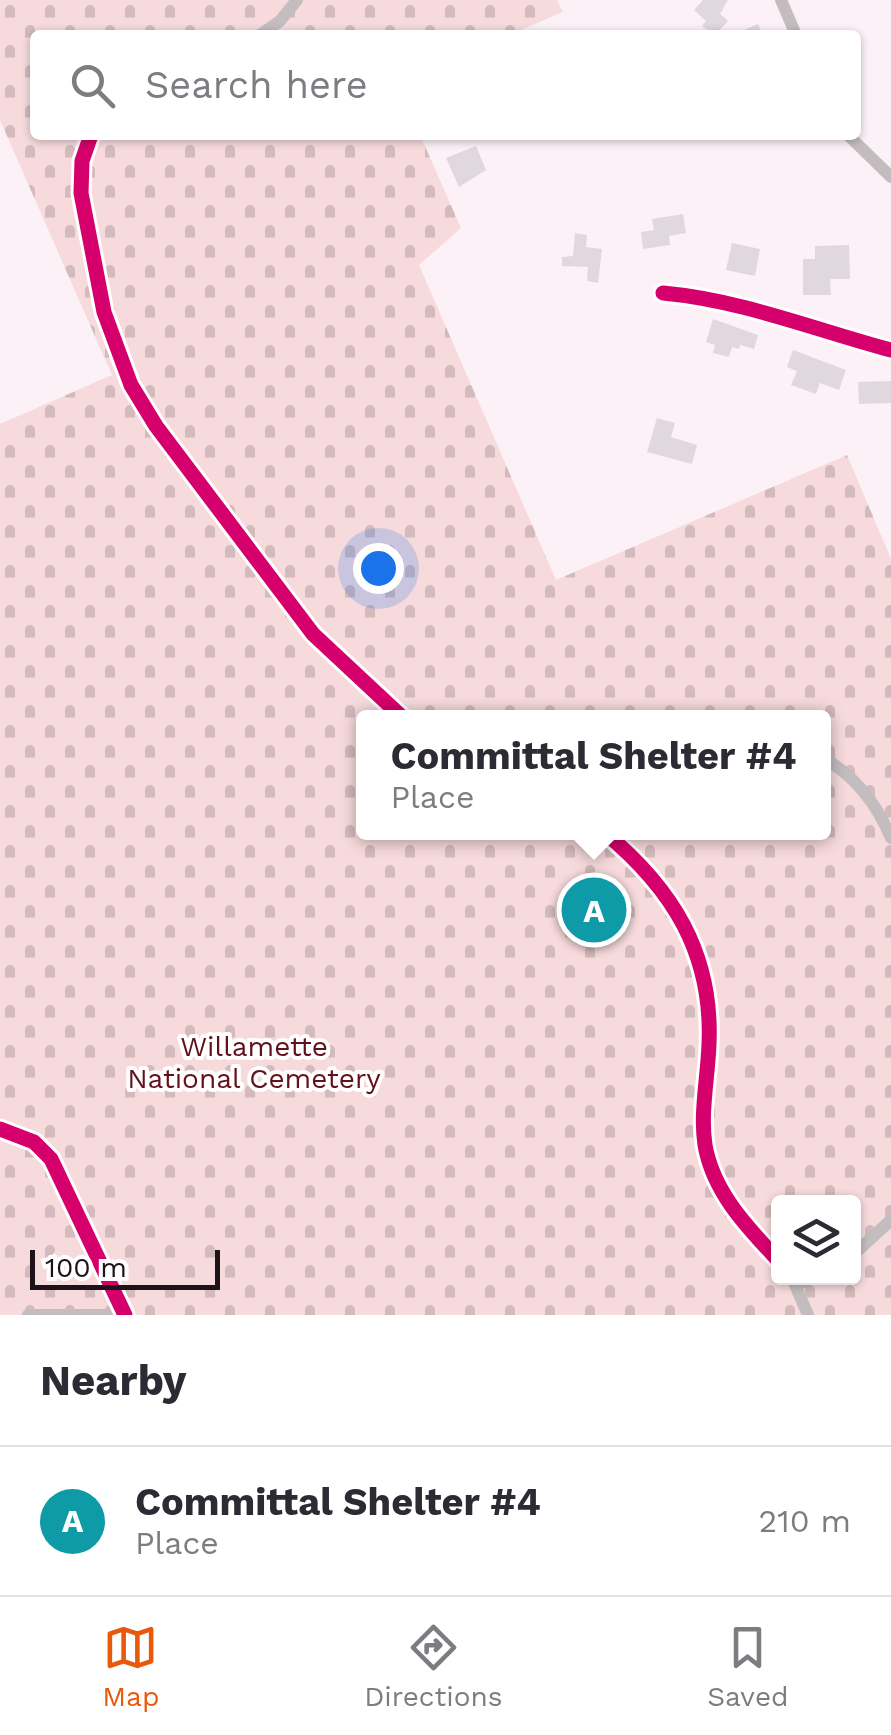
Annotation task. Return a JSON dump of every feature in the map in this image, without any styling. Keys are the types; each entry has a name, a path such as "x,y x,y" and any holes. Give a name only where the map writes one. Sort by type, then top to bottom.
{"street":[{"path":"267,30 297,0"},
{"path":"781,0 794,30"},
{"path":"89,140 84,152 82,193 104,312 131,385 156,426 313,634 394,710"},
{"path":"853,140 891,177"},
{"path":"663,294 695,296 891,350"},
{"path":"831,764 864,791 891,838"},
{"path":"613,840 652,876 674,904 688,931 700,964 710,1023 705,1144 729,1202 771,1252"},
{"path":"0,1128 34,1142 51,1159 122,1315 28,1315"},
{"path":"861,1248 891,1220"},
{"path":"797,1285 808,1315"}],"green space":[{"name":"Willamette National Cemetery","path":"0,0 557,0 563,12 521,30 30,30 30,140 422,140 461,228 419,265 556,580 847,455 891,559 891,1315 0,1315 0,424 112,375 0,120"}],"building":[{"path":"703,0 728,0 720,14 728,21 720,30 708,30 702,26 706,21 694,10"},
{"path":"476,146 486,170 459,187 446,158"},
{"path":"683,214 686,233 669,236 670,245 643,249 641,232 654,230 652,219"},
{"path":"575,233 587,235 586,247 602,249 598,283 587,281 588,267 562,266 562,257 573,256"},
{"path":"732,243 760,249 755,276 726,270"},
{"path":"849,245 850,279 830,279 831,295 803,295 803,259 815,259 815,246"},
{"path":"713,319 758,335 754,349 732,347 729,357 713,353 715,345 706,342"},
{"path":"793,350 846,370 839,390 820,383 816,394 791,385 797,371 787,367"},
{"path":"891,381 891,403 859,404 858,382"},
{"path":"657,418 675,423 671,437 697,445 692,464 647,452"},
{"path":"599,899 605,915 589,920 583,905"}],"cycle path":[{"path":"89,140 82,161 81,193 104,312 131,385 156,426 313,634 394,710"},
{"path":"663,293 750,309 891,350"},
{"path":"613,840 668,900 695,952 708,1011 703,1120 709,1162 733,1208 771,1252"},
{"path":"0,1129 34,1142 51,1159 125,1315"}],"place":[{"name":"Committal Shelter #4","path":"594,910"}]}
